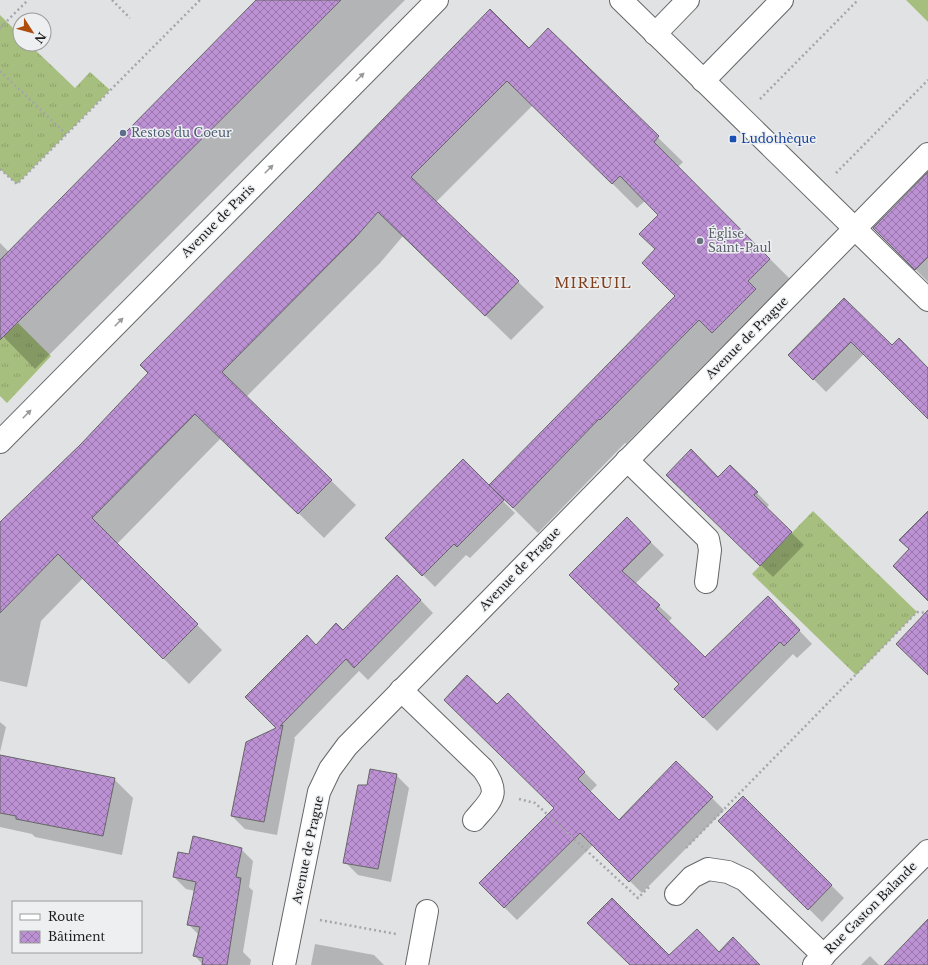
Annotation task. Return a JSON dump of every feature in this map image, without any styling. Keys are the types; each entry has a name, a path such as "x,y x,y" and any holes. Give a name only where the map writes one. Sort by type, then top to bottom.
{"street":[{"name":"Avenue de Paris","path":"0,442 436,0"},
{"path":"621,0 928,300"},
{"path":"655,34 688,0"},
{"path":"703,81 782,0"},
{"name":"Avenue de Prague","path":"284,965 319,792 330,769 347,746 928,154"},
{"path":"627,460 708,539 710,550 706,582"},
{"path":"401,690 483,769 492,782 494,793 474,820"},
{"name":"Rue Gaston Balande","path":"819,960 928,850"},
{"path":"676,894 692,877 708,869 728,872 745,880 819,960"},
{"path":"417,965 427,911"}],"path":[{"path":"0,28 28,0"},
{"path":"112,0 130,18"},
{"path":"0,169 16,184 200,0"},
{"path":"742,117 858,0"},
{"path":"0,71 66,134"},
{"path":"817,192 928,80"},
{"path":"686,849 917,612 928,614"},
{"path":"494,793 535,803 638,898 654,882"},
{"path":"294,915 422,939"}],"green space":[{"path":"906,0 928,0 928,22"},
{"path":"0,15 12,27 12,52 37,52 75,88 90,72 110,90 17,184 0,169"},
{"path":"18,323 51,356 7,403 0,396 0,335 3,337"},
{"path":"813,511 917,612 856,675 752,574"}],"building":[{"path":"256,0 341,0 0,340 0,260"},
{"path":"490,9 529,48 548,28 659,136 654,142 770,259 748,281 756,289 712,333 699,320 600,420 599,419 513,508 489,485 675,296 642,263 655,249 639,234 658,215 620,176 612,184 507,81 411,177 519,281 485,316 378,212 355,238 222,372 332,480 298,514 195,414 92,518 198,624 163,659 58,554 0,613 0,522 81,444 148,373 140,365 316,188"},
{"path":"928,172 928,257 915,270 873,228"},
{"path":"844,298 892,345 899,338 928,368 928,419 851,342 813,380 788,355"},
{"path":"691,449 718,477 730,465 758,492 754,495 792,532 760,566 666,475"},
{"path":"463,459 504,500 457,547 454,544 422,576 385,538"},
{"path":"928,511 928,601 893,566 909,549 899,540"},
{"path":"627,517 651,542 622,571 660,605 656,609 705,657 768,596 800,630 784,646 780,642 703,718 674,689 679,684 569,575"},
{"path":"397,575 421,600 354,668 346,659 280,726 283,725 264,822 231,816 246,742 276,728 245,697 307,635 316,645 336,623 343,630"},
{"path":"928,610 928,675 896,644"},
{"path":"467,675 497,704 508,693 585,772 578,779 619,820 676,761 713,797 629,882 580,833 504,908 479,883 554,808 444,700"},
{"path":"0,755 115,778 103,836 16,819 16,816 0,813"},
{"path":"370,769 397,774 378,869 343,863 358,785 367,785"},
{"path":"743,796 832,885 808,910 718,821"},
{"path":"193,836 242,848 236,877 241,878 227,965 202,965 203,958 193,956 200,927 187,925 196,882 173,877 178,852 189,854"},
{"path":"612,898 669,955 697,929 719,952 733,937 760,965 630,965 587,923"},
{"path":"928,919 928,965 884,965"}],"place":[{"name":"Restos du Coeur","path":"123,133"},
{"name":"Ludothèque","path":"733,139"},
{"name":"Église Saint-Paul","path":"700,241"}],"district":[{"name":"MIREUIL","path":"593,283"}]}
